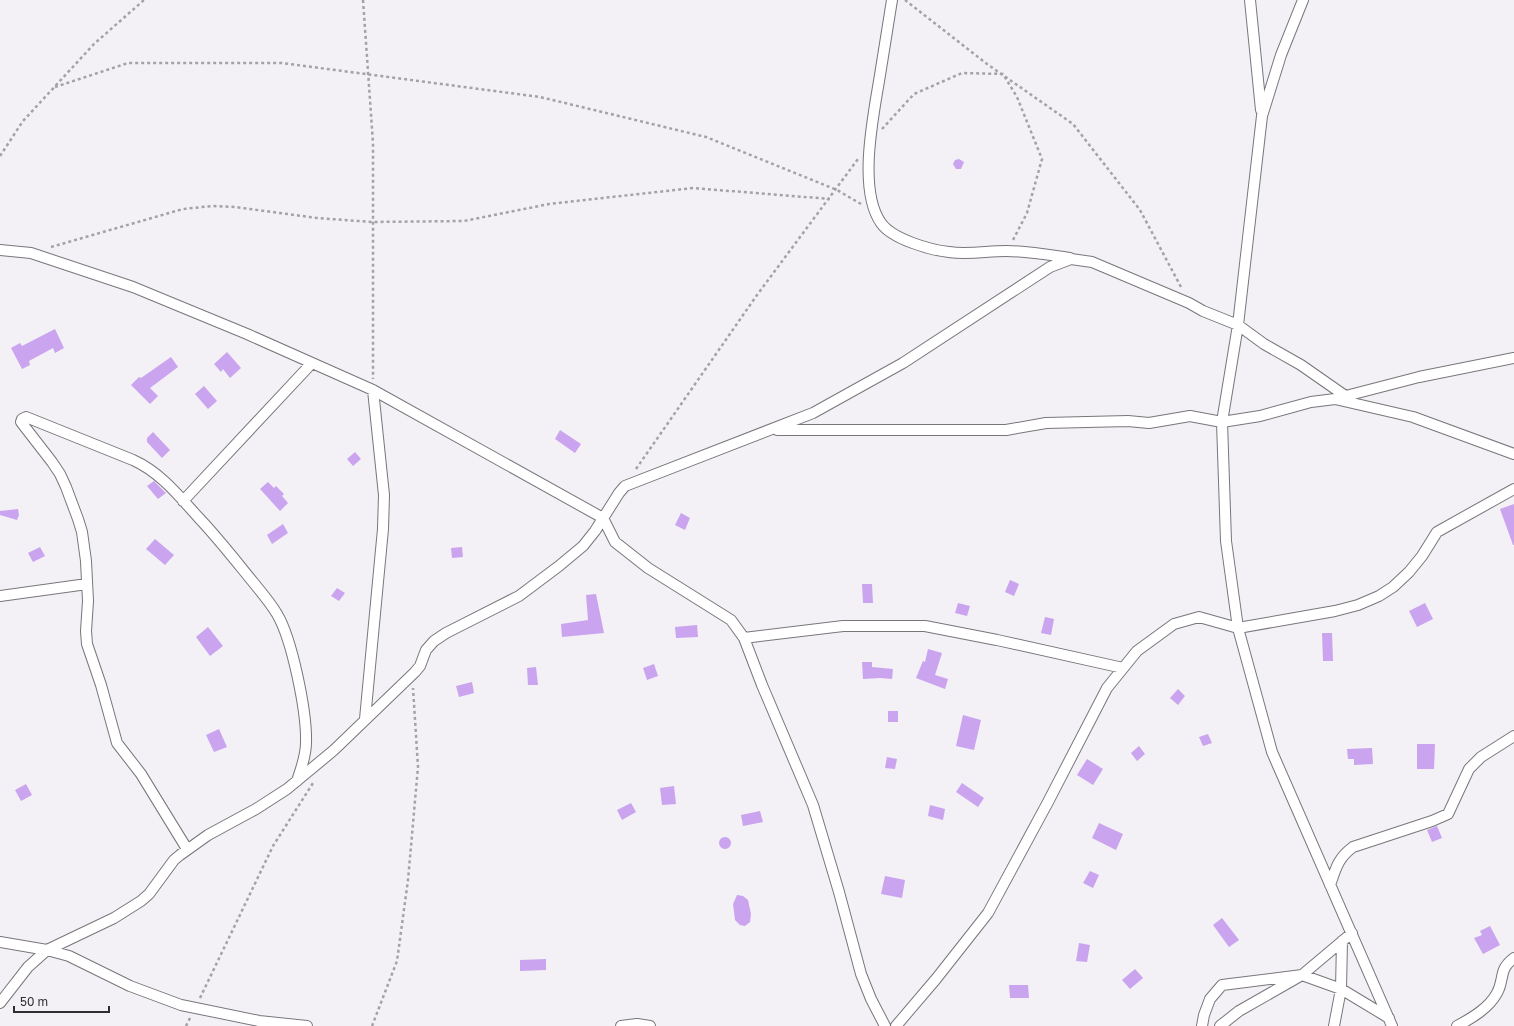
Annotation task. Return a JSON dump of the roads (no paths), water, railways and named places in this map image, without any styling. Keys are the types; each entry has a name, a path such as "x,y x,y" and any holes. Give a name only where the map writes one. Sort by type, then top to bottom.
{"street":[{"path":"892,0 869,144 870,186 872,200 880,223 891,232 920,245 949,252 963,253 1007,251 1036,253 1099,264 1189,303 1203,311 1238,325 1264,344 1301,365 1339,397 1413,417 1514,454"},
{"path":"1250,0 1262,116"},
{"path":"1303,0 1281,55 1262,116 1238,325 1222,422 1226,541 1238,628 1272,752 1391,1022"},
{"path":"0,250 31,253 133,286 181,305 373,390 603,518 615,542 648,568 731,620 744,638 762,685 813,805 840,892 861,974 871,999 885,1026"},
{"path":"0,1003 28,967 47,950 114,918 141,901 149,894 174,860 187,849 256,809 297,781 334,750 412,676 420,666 426,650 434,641 446,633 519,596 583,546 596,531 619,493 625,486 813,413 902,363 1044,270 1072,259"},
{"path":"770,430 1006,430 1046,423 1128,421 1148,423 1190,416 1222,422 1260,416 1311,402 1339,397 1420,377 1514,358"},
{"path":"183,501 312,364"},
{"path":"365,719 383,529 384,495 373,390"},
{"path":"187,849 141,774 117,742 101,685 87,644 86,631 88,601 86,555 82,532 66,487 52,462 21,422 22,419 26,417 144,465 155,473 222,542 271,604 283,625 298,681 305,719 306,743 303,762 297,781"},
{"path":"896,1026 936,979 988,913 1108,688 1137,651 1174,624 1199,617 1238,628 1335,611 1358,605 1379,596 1393,587 1409,572 1422,556 1437,532 1514,489"},
{"path":"0,596 87,584"},
{"path":"744,638 843,626 925,626 997,640 1123,668"},
{"path":"1330,885 1337,864 1344,853 1353,847 1432,821 1448,814 1469,770 1481,756 1514,736"},
{"path":"1220,1026 1239,1012 1302,975 1352,934"},
{"path":"1334,1026 1341,989 1342,941"},
{"path":"0,942 47,950 69,956 130,986 181,1005 259,1021 306,1026"},
{"path":"1457,1026 1490,1004 1501,984 1504,968 1514,958"},
{"path":"1202,1026 1204,1015 1210,999 1222,985 1302,975 1341,989 1391,1022"},
{"path":"621,1026 637,1024 650,1026"}]}
